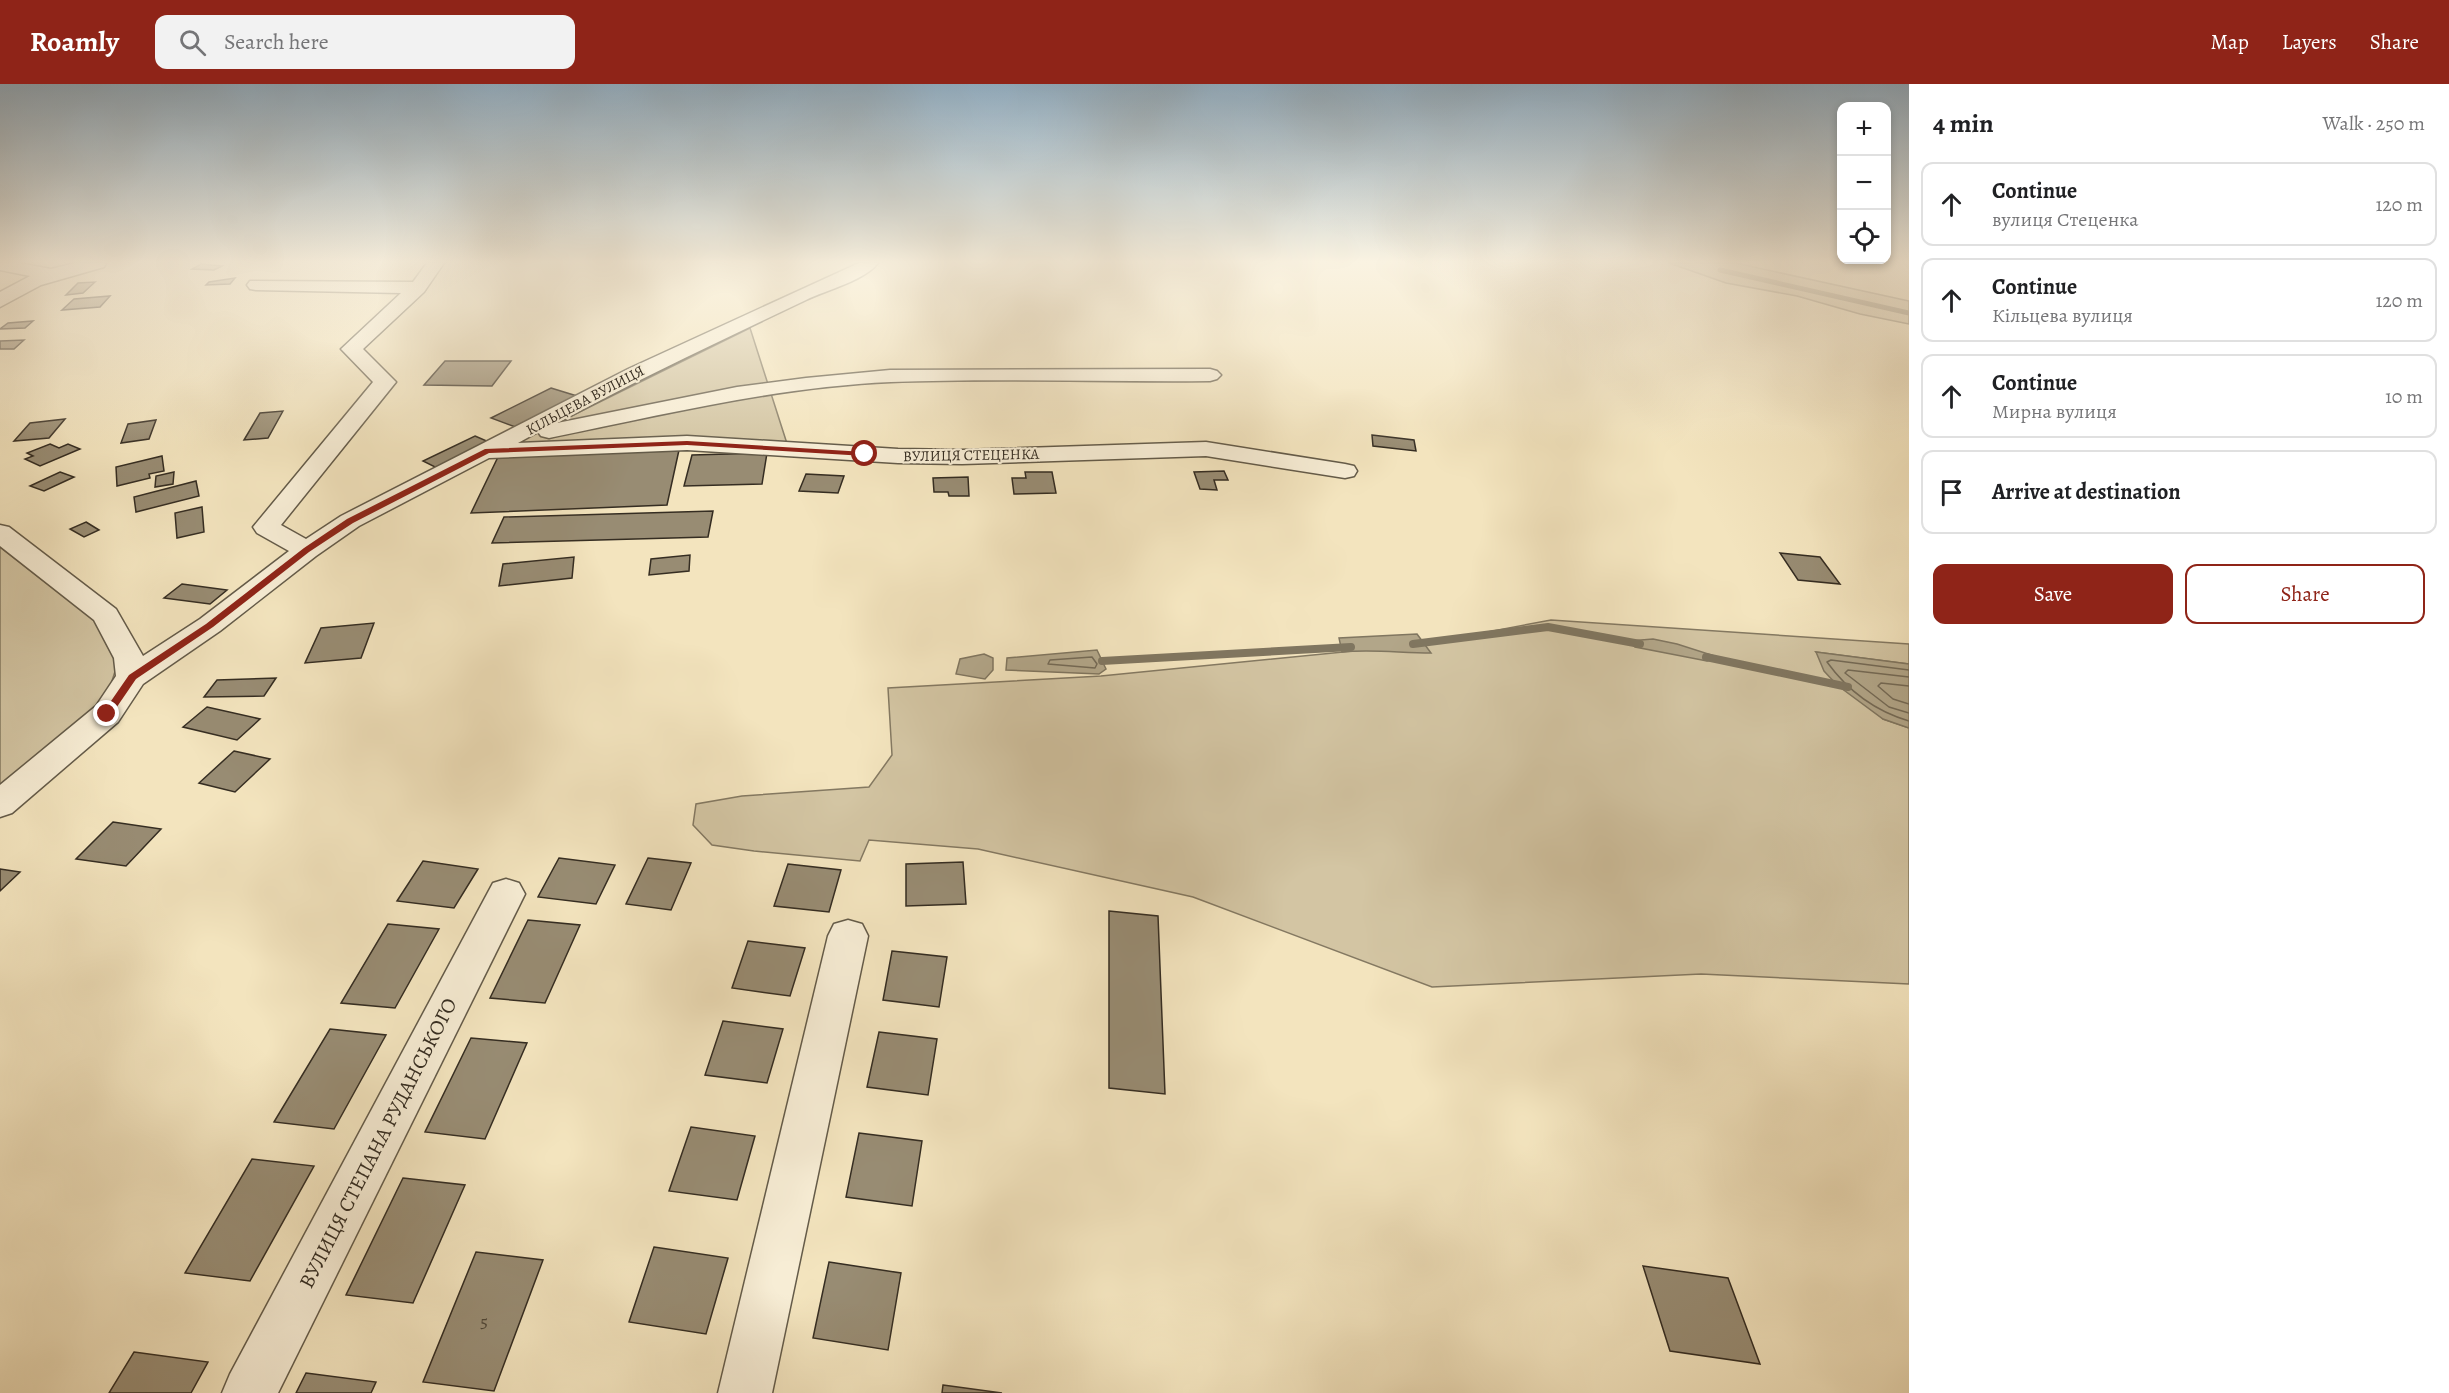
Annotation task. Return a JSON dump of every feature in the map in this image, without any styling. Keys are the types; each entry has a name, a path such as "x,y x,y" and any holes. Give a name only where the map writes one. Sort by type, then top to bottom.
{"street":[{"path":"307,550 266,527 385,382 351,349 378,324"},
{"name":"КІЛЬЦЕВА ВУЛИЦЯ","path":"132,677 210,626 307,550 350,521 635,373 739,324"},
{"path":"509,439 725,396 890,376 1210,375"},
{"name":"ВУЛИЦЯ СТЕЦЕНКА","path":"488,451 687,443 908,456 1206,450 1345,471"},
{"path":"0,533 106,615 129,658 132,677 107,714 0,804"},
{"name":"ВУЛИЦЯ СТЕПАНА РУДАНСЬКОГО","path":"249,1393 506,894"},
{"path":"745,1393 848,936"}],"shaded area":[{"path":"750,328 790,453 685,446 498,452"},
{"path":"0,547 95,621 117,665 107,697 0,794"},
{"path":"1551,620 1909,644 1909,664 1816,652 1883,719 1909,728 1909,984 1701,974 1432,987 1193,897 978,849 869,840 860,861 712,845 693,825 696,804 742,796 869,787 892,755 888,688 1101,676 1424,644"}],"water":[{"path":"1417,634 1431,653 1342,652 1339,638"},
{"path":"1653,639 1721,658 1707,661 1635,647 1628,641"},
{"path":"1097,650 1106,669 1099,674 1006,670 1007,658"},
{"path":"1816,652 1909,664 1909,728 1883,719 1837,685 1824,671"},
{"path":"984,654 993,658 993,670 985,679 956,674 960,659"}],"building":[{"path":"7,324 29,324 25,328 0,329"},
{"path":"24,340 14,349 0,349 0,341"},
{"path":"445,361 511,361 492,386 424,385"},
{"path":"551,388 577,396 518,428 491,418"},
{"path":"283,411 268,438 244,440 260,413"},
{"path":"65,419 49,438 14,441 30,423"},
{"path":"156,420 149,439 121,443 128,424"},
{"path":"1372,435 1414,440 1416,451 1373,446"},
{"path":"475,436 489,442 437,468 423,461"},
{"path":"50,444 59,448 68,444 80,449 40,466 25,459 33,456 27,453"},
{"path":"679,450 667,505 471,513 498,457"},
{"path":"767,453 762,484 684,486 692,455"},
{"path":"162,456 164,471 149,474 150,478 117,486 116,467"},
{"path":"1224,471 1228,480 1214,480 1217,490 1200,489 1194,472"},
{"path":"60,472 74,477 44,491 30,486"},
{"path":"174,472 173,484 155,487 156,476"},
{"path":"1025,472 1052,472 1056,493 1014,494 1012,478 1026,478"},
{"path":"806,474 844,476 838,493 799,491"},
{"path":"968,477 969,496 949,496 948,492 934,492 933,478"},
{"path":"196,481 199,496 136,512 134,497"},
{"path":"202,507 204,532 177,538 175,513"},
{"path":"713,511 708,537 492,543 504,517"},
{"path":"86,522 99,530 84,537 70,529"},
{"path":"1780,553 1820,557 1840,584 1798,580"},
{"path":"690,555 689,571 649,575 651,559"},
{"path":"574,557 572,578 499,586 503,564"},
{"path":"182,584 227,590 210,604 164,598"},
{"path":"374,623 361,658 305,663 321,628"},
{"path":"276,678 264,696 204,697 217,680"},
{"path":"207,707 260,719 237,740 183,727"},
{"path":"234,751 270,759 235,792 199,783"},
{"path":"113,822 161,829 126,866 76,859"},
{"path":"559,858 615,865 596,904 538,897"},
{"path":"648,858 691,863 671,910 626,904"},
{"path":"423,861 478,869 454,908 397,901"},
{"path":"963,862 966,904 906,906 906,864"},
{"path":"788,864 841,870 829,912 774,906"},
{"path":"0,869 20,872 0,891"},
{"path":"1109,911 1158,916 1165,1094 1109,1088"},
{"path":"528,920 580,925 545,1003 490,998"},
{"path":"388,924 439,929 395,1008 341,1003"},
{"path":"748,941 805,948 790,996 732,988"},
{"path":"892,951 947,957 939,1007 883,1000"},
{"path":"723,1021 783,1029 767,1083 705,1075"},
{"path":"330,1029 386,1035 334,1129 274,1122"},
{"path":"879,1032 937,1039 928,1095 867,1087"},
{"path":"471,1038 527,1043 485,1139 425,1132"},
{"path":"691,1127 755,1136 737,1200 669,1191"},
{"path":"859,1133 922,1141 912,1206 846,1197"},
{"path":"252,1159 314,1166 250,1281 185,1273"},
{"path":"403,1178 465,1185 413,1303 346,1295"},
{"path":"654,1247 728,1258 706,1334 629,1322"},
{"path":"476,1252 543,1260 494,1391 423,1382"},
{"path":"829,1262 901,1273 888,1350 813,1338"},
{"path":"1643,1266 1728,1278 1760,1364 1670,1351"},
{"path":"134,1352 208,1362 191,1393 109,1393"},
{"path":"306,1373 376,1382 371,1393 296,1393"},
{"path":"943,1385 1002,1393 942,1393"}],"waterway":[{"path":"1413,644 1548,627 1640,644"},
{"path":"1102,661 1351,647"},
{"path":"1706,657 1848,687"}],"route":[{"path":"107,714 132,677 210,626 307,550 350,521 449,468 488,451 687,443 865,454"}]}
